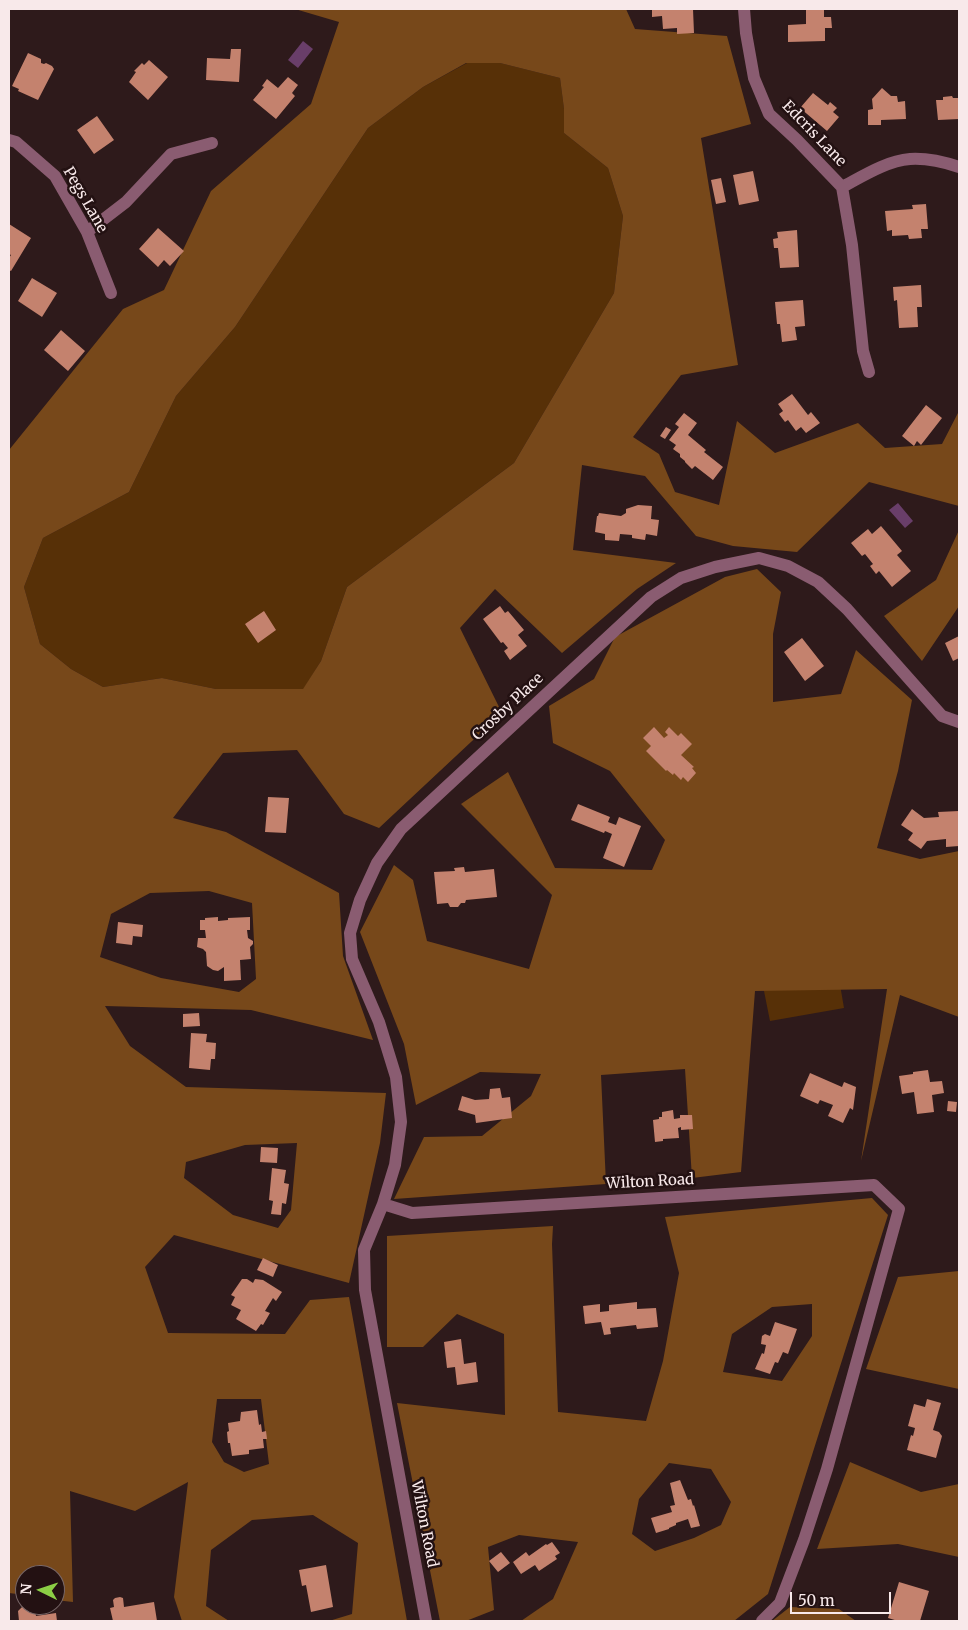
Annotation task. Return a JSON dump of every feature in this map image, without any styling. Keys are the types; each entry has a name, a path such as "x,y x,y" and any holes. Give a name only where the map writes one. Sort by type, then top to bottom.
{"street":[{"name":"Edcris Lane","path":"744,9 754,78 769,114 842,187 852,245 863,351 869,372"},
{"name":"Pegs Lane","path":"9,140 16,142 55,176 87,232 111,294"},
{"path":"87,232 126,202 171,154 212,143"},
{"path":"842,187 883,166 910,159 941,161 959,167"},
{"name":"Crosby Place","path":"383,1204 395,1165 401,1122 396,1077 379,1022 352,959 350,933 363,895 377,863 401,830 651,597 681,578 715,567 759,558 788,566 818,582 847,609 942,716 959,722"},
{"name":"Wilton Road","path":"426,1621 365,1290 364,1250 383,1204 412,1213 874,1185 899,1209 827,1469 804,1540 780,1603 762,1621"}],"shaded area":[{"path":"295,9 626,9 635,29 727,36 751,124 701,138 738,365 681,375 633,437 659,454 675,492 719,505 737,421 775,453 858,423 885,448 942,444 959,411 959,506 869,482 797,552 733,546 696,536 645,476 582,465 573,550 676,563 637,589 562,653 495,589 460,628 502,713 379,828 344,814 297,750 223,753 173,818 226,832 339,893 343,956 373,1040 251,1010 105,1006 130,1046 186,1087 386,1093 380,1143 349,1283 174,1235 145,1267 168,1333 285,1334 310,1300 349,1297 407,1621 329,1621 352,1614 358,1543 313,1515 252,1520 211,1550 206,1606 229,1621 182,1621 174,1597 188,1482 135,1511 70,1491 73,1602 65,1601 65,1565 15,1565 15,1594 9,1593 9,450 123,309 164,290 211,191 311,104 339,22","holes":["466,63 500,63 560,78 564,109 564,133 608,168 623,216 614,293 514,463 347,587 321,661 303,689 216,689 162,678 103,687 71,669 40,644 24,587 43,538 129,492 176,396 235,327 368,128 423,87","209,891 252,903 256,979 239,992 161,978 100,957 111,914 150,893","297,1143 291,1210 278,1228 233,1215 184,1178 186,1162 245,1145","217,1399 261,1399 269,1464 244,1472 224,1462 212,1442"]},
{"path":"303,41 313,49 298,68 288,60"},
{"path":"467,63 500,63 560,78 564,109 564,133 608,168 623,216 614,293 514,463 347,587 321,661 303,690 216,689 162,678 103,687 71,669 40,644 24,587 43,538 129,492 176,396 235,327 368,128 423,87"},
{"path":"898,503 913,521 905,528 889,510"},
{"path":"959,530 959,606 922,661 884,616 936,580"},
{"path":"757,569 781,592 773,634 773,702 841,694 856,650 912,700 898,771 877,848 920,859 959,851 959,1017 900,995 861,1161 887,989 755,991 741,1172 692,1178 685,1069 601,1075 606,1184 394,1199 424,1137 482,1136 531,1096 541,1074 480,1072 416,1105 404,1044 360,932 394,865 413,880 427,941 529,969 552,895 461,804 508,772 555,868 652,870 665,840 610,771 553,743 549,706 594,679 615,637 725,577"},
{"path":"837,967 844,1008 770,1021 762,981"},
{"path":"872,1198 888,1215 768,1594 734,1621 521,1621 553,1599 578,1542 519,1535 488,1547 494,1610 466,1621 440,1621 397,1403 505,1415 504,1334 457,1314 423,1347 387,1347 387,1236 553,1226 558,1412 646,1421 663,1361 679,1273 665,1217","holes":["812,1304 812,1336 782,1381 723,1372 732,1334 772,1307","669,1463 711,1469 731,1502 721,1525 694,1538 655,1551 632,1534 639,1499"]},
{"path":"959,1271 959,1389 866,1369 898,1277"},
{"path":"850,1462 921,1492 959,1484 959,1557 898,1544 817,1549"},
{"path":"790,1607 839,1609 856,1621 772,1621"}],"building":[{"path":"652,9 693,9 694,33 677,34 677,28 663,29 662,16 652,17"},
{"path":"806,9 824,9 824,17 831,17 832,28 825,28 825,41 788,42 788,25 806,24"},
{"path":"231,49 241,49 239,82 206,80 207,58 230,59"},
{"path":"28,53 41,59 41,63 46,63 54,69 38,100 18,91 19,89 12,86"},
{"path":"149,60 168,77 148,100 129,82 136,72 134,71 142,63 144,65"},
{"path":"288,77 298,85 292,93 295,96 276,119 253,100 264,87 262,86 267,79 278,88"},
{"path":"882,88 891,96 897,96 898,102 905,101 906,119 881,120 881,125 868,125 868,110 873,109 872,99"},
{"path":"813,93 828,105 830,102 837,108 833,112 839,117 827,131 800,108"},
{"path":"952,96 953,98 959,98 959,119 938,120 936,100 943,100 943,97"},
{"path":"97,116 114,140 94,154 77,130"},
{"path":"753,171 759,201 739,205 733,175"},
{"path":"721,178 726,202 716,204 711,180"},
{"path":"926,204 928,229 921,229 922,238 909,239 908,235 892,236 892,230 887,231 885,211 913,209 912,205"},
{"path":"9,224 31,238 11,271 9,270 9,258 11,255 9,254"},
{"path":"158,228 184,251 170,266 164,260 158,267 139,249"},
{"path":"797,230 799,267 780,268 778,248 774,248 773,239 778,238 777,232"},
{"path":"32,278 57,293 42,317 18,301"},
{"path":"921,285 922,307 917,307 918,327 899,328 897,300 894,301 893,287"},
{"path":"803,300 805,326 795,327 797,340 782,342 780,324 777,324 775,302"},
{"path":"61,330 85,351 68,371 44,350"},
{"path":"792,394 808,415 811,412 820,423 806,433 801,427 796,431 788,420 785,422 779,414 783,411 778,404"},
{"path":"926,405 942,418 921,445 917,441 914,446 902,436"},
{"path":"684,413 697,423 688,435 706,450 704,452 723,467 713,480 695,466 692,469 680,457 680,454 673,449 676,445 669,440 679,427 675,424"},
{"path":"666,427 671,430 665,439 660,436"},
{"path":"638,505 652,506 651,519 659,520 657,536 646,534 645,540 632,538 632,535 620,534 619,541 605,540 605,534 595,532 599,513 621,516 626,513 626,509"},
{"path":"881,526 902,551 897,555 911,571 892,587 879,571 876,574 870,566 873,564 865,554 862,556 851,543 868,529 872,534"},
{"path":"500,606 505,613 508,611 524,630 518,635 527,646 510,660 504,651 508,648 503,642 501,643 483,619"},
{"path":"264,611 276,630 258,643 245,624"},
{"path":"959,636 959,658 953,661 945,643"},
{"path":"802,638 824,666 805,681 784,652"},
{"path":"654,727 664,738 668,735 665,732 669,727 678,736 681,733 692,744 681,755 694,767 692,768 696,773 688,782 683,777 681,780 674,773 673,775 666,771 646,751 651,746 643,738"},
{"path":"268,797 289,798 286,833 265,832"},
{"path":"578,804 610,817 608,822 616,825 619,817 641,826 624,867 603,858 612,834 605,831 604,833 571,820"},
{"path":"912,809 924,818 939,817 938,812 959,811 959,846 946,847 946,839 927,841 921,849 908,840 913,833 901,825"},
{"path":"464,867 465,872 494,869 497,897 466,900 465,903 461,903 458,907 450,907 448,903 437,904 434,872 455,871 454,868"},
{"path":"218,917 218,921 228,920 228,918 250,917 250,930 247,930 248,938 253,941 250,947 251,959 240,960 241,980 224,981 224,967 218,971 207,966 206,952 197,947 198,938 206,938 205,930 200,930 200,920"},
{"path":"118,922 143,925 142,937 133,936 132,945 116,943"},
{"path":"199,1013 200,1026 183,1027 183,1014"},
{"path":"191,1033 207,1034 206,1042 216,1043 215,1059 211,1059 210,1070 189,1068"},
{"path":"928,1070 930,1082 942,1081 944,1093 932,1095 934,1112 917,1114 914,1092 902,1094 899,1076"},
{"path":"810,1073 842,1087 844,1082 856,1087 853,1110 850,1108 843,1123 828,1116 833,1105 820,1100 818,1104 800,1096"},
{"path":"500,1088 502,1098 510,1097 512,1118 476,1123 475,1115 458,1110 462,1096 475,1100 489,1099 490,1089"},
{"path":"948,1101 957,1102 956,1112 947,1111"},
{"path":"673,1110 674,1119 680,1118 680,1115 692,1115 693,1129 681,1130 681,1127 678,1128 679,1138 663,1139 663,1141 655,1142 653,1120 662,1117 662,1112"},
{"path":"261,1147 278,1148 277,1163 260,1162"},
{"path":"272,1168 286,1170 284,1183 289,1184 286,1204 282,1203 281,1215 271,1214 273,1201 269,1200"},
{"path":"263,1258 278,1265 273,1277 257,1270"},
{"path":"242,1279 247,1279 253,1283 255,1279 263,1280 282,1292 276,1301 273,1298 265,1311 270,1313 263,1325 261,1324 256,1331 236,1319 241,1310 231,1305 235,1297 231,1295"},
{"path":"637,1302 637,1309 656,1308 658,1327 637,1329 636,1325 610,1328 611,1334 604,1335 601,1322 585,1324 583,1306 600,1304 600,1312 609,1311 609,1305"},
{"path":"775,1322 797,1329 788,1354 783,1352 778,1363 775,1362 770,1374 755,1369 762,1353 764,1354 766,1345 761,1344 762,1336 765,1334 770,1336"},
{"path":"461,1339 464,1364 476,1362 478,1382 457,1385 455,1367 447,1368 444,1342"},
{"path":"927,1399 941,1403 933,1430 939,1432 942,1436 936,1458 907,1450 915,1428 908,1426 914,1404 925,1407"},
{"path":"257,1410 262,1432 266,1431 267,1439 263,1439 264,1448 249,1450 249,1454 232,1456 230,1443 228,1443 228,1423 240,1421 241,1412"},
{"path":"680,1480 688,1500 691,1499 694,1505 700,1526 691,1528 688,1519 676,1523 676,1525 669,1529 656,1533 651,1518 672,1512 670,1506 675,1505 670,1483"},
{"path":"552,1542 560,1553 555,1556 557,1559 539,1571 535,1565 521,1574 513,1562 526,1552 529,1556"},
{"path":"501,1552 510,1563 498,1572 489,1561"},
{"path":"326,1565 333,1607 311,1612 306,1585 302,1586 299,1570"},
{"path":"899,1582 929,1591 920,1621 898,1621 888,1618"},
{"path":"120,1597 123,1598 124,1607 154,1602 157,1621 113,1621 110,1608 114,1607 113,1600"},
{"path":"18,1615 56,1615 57,1621 19,1621"}]}
